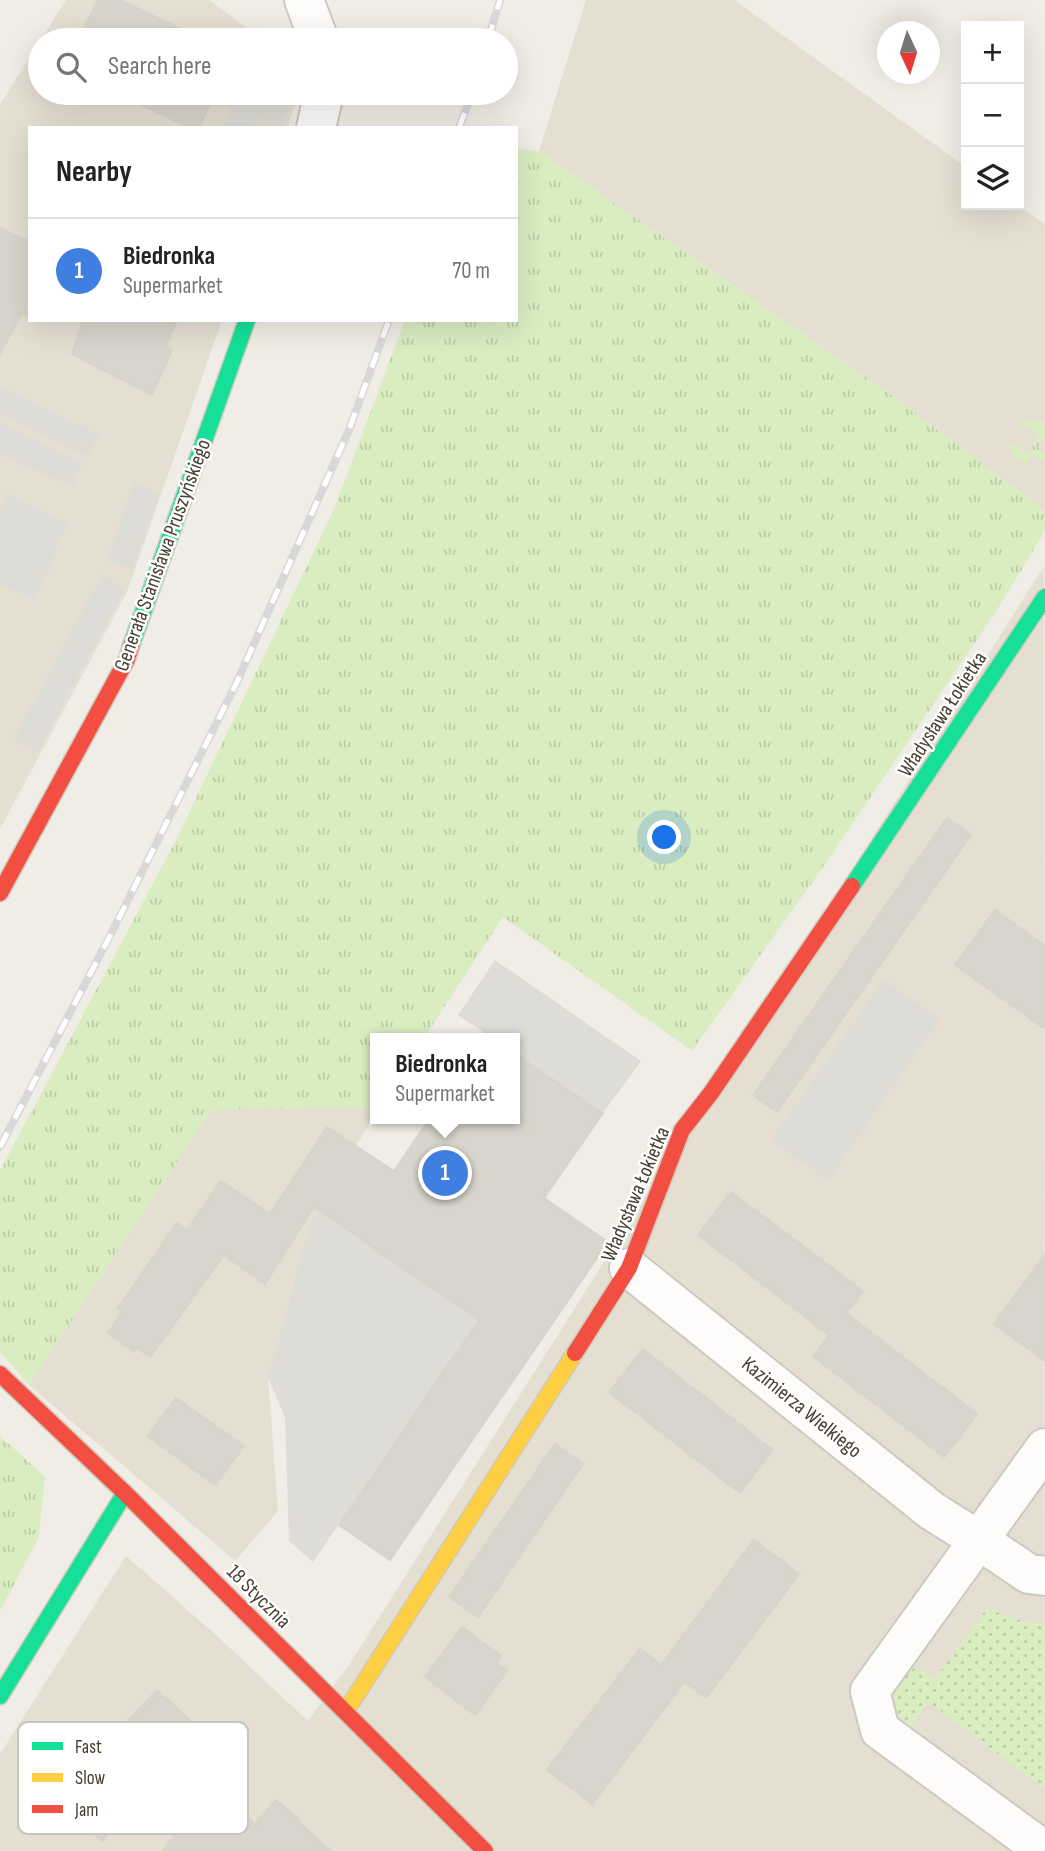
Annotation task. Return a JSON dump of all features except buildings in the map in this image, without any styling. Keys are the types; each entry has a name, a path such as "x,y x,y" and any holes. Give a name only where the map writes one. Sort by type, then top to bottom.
{"street":[{"path":"304,0 314,28"},
{"path":"316,126 321,105"},
{"name":"Generała Stanisława Pruszyńskiego","path":"0,893 127,659 246,322"},
{"name":"Władysława Łokietka","path":"346,1711 629,1268 682,1130 711,1093 1045,597"},
{"name":"Kazimierza Wielkiego","path":"629,1268 932,1511 1029,1574 1045,1576"},
{"name":"18 Stycznia","path":"0,1374 125,1493 485,1851"},
{"path":"1045,1448 870,1691 880,1730 1045,1851"},
{"path":"0,1696 125,1493"}],"shaded area":[{"path":"66,0 209,0 248,28 48,28"},
{"path":"586,0 734,0 961,163 961,210 1024,209 1045,224 1045,511 887,392 539,151"},
{"path":"28,60 28,105 295,105 288,126 28,126 28,322 221,322 127,592 0,829 0,104"},
{"path":"231,105 290,105 282,126 256,118 254,126 224,126"},
{"path":"0,386 99,434 88,456 0,414"},
{"path":"0,423 83,463 72,487 0,453"},
{"path":"134,482 159,494 133,568 107,561"},
{"path":"9,494 68,523 35,600 0,584 0,510"},
{"path":"1044,566 1045,1851 0,1851 0,1754 18,1726 18,1834 248,1834 248,1722 20,1722 126,1556 308,1721 351,1662"},
{"path":"102,575 125,588 37,752 14,739"},
{"path":"495,960 641,1061 603,1113 520,1057 520,1033 485,1033 458,1015"},
{"path":"883,980 940,1019 828,1180 771,1140"},
{"path":"370,1107 370,1122 309,1226 268,1378 278,1511 235,1561 29,1385 211,1110"},
{"path":"321,1206 479,1320 313,1562 289,1541 285,1417 268,1378 309,1226"}],"green space":[{"path":"518,149 539,151 887,392 1045,511 1045,531 997,610 826,863 692,1051 503,917 427,1033 370,1033 370,1107 211,1110 29,1385 0,1352 0,1171 175,842 334,509 404,322 518,322"},
{"path":"1031,420 1045,420 1045,438 1038,447 1045,453 1045,462 1034,454 1025,464 1014,455 1010,445 1011,443 1028,454 1040,436 1024,425 1018,427"},
{"path":"0,1436 45,1477 39,1537 0,1611"},
{"path":"987,1608 1018,1620 1045,1624 1045,1789 929,1702 911,1726 895,1714 888,1700 906,1668 921,1669 935,1679"}],"railway":[{"path":"492,28 500,0"},
{"path":"460,126 468,105"},
{"path":"0,1147 112,932 236,684 349,430 388,322"}],"traffic: fast":[{"path":"131,646 246,322"},
{"path":"852,886 1045,597"},
{"path":"0,1696 125,1493"}],"traffic: slow":[{"path":"346,1711 575,1353"}],"traffic: jam":[{"path":"0,893 127,659 131,646"},
{"path":"575,1353 629,1268 682,1130 711,1093 852,886"},
{"path":"0,1374 125,1493 485,1851"}],"place":[{"name":"Biedronka","path":"445,1173"}]}
